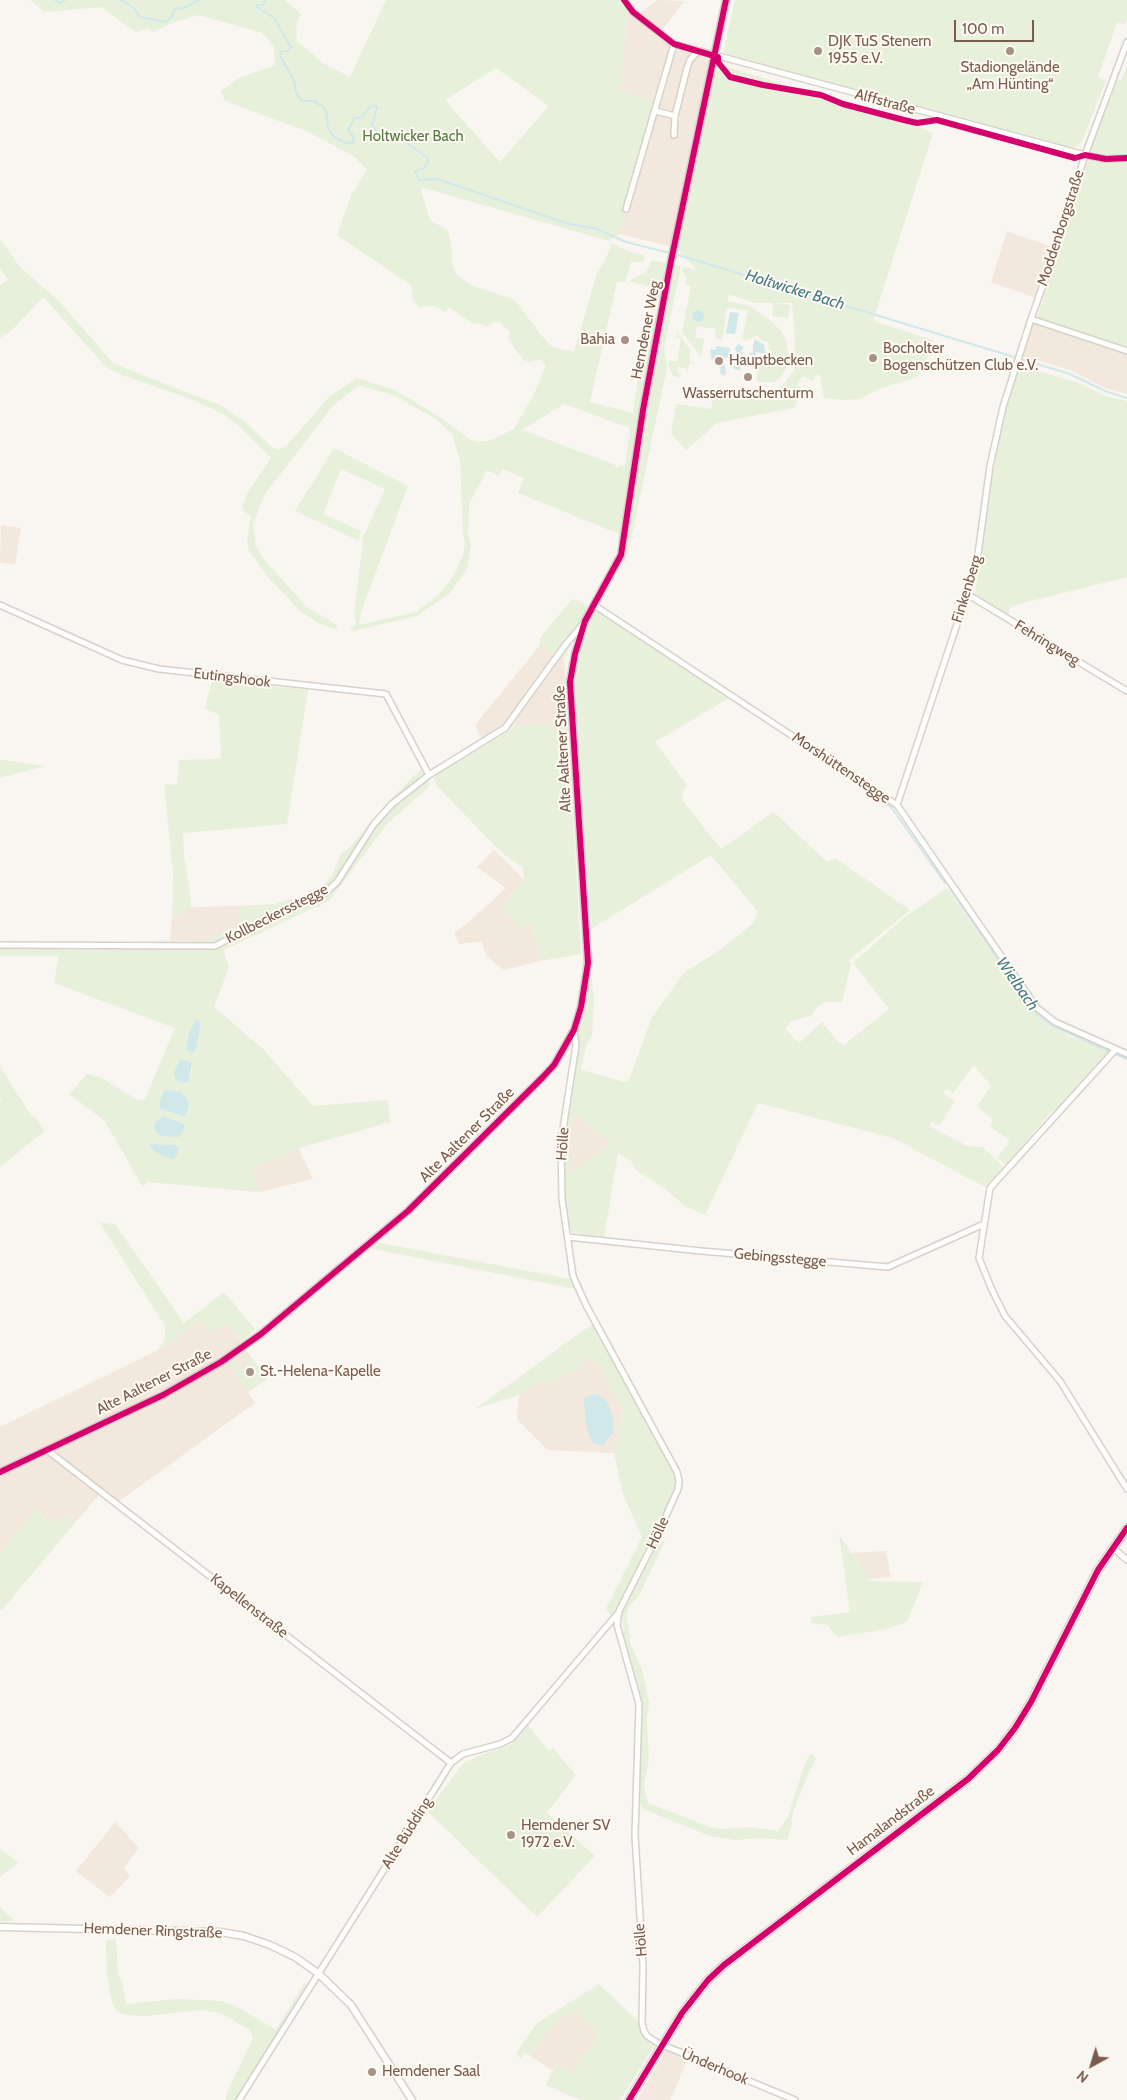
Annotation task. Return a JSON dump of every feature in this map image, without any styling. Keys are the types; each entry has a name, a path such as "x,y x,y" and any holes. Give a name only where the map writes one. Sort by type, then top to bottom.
{"main road":[{"name":"Hamalandstraße","path":"629,2100 682,2013 708,1980 724,1965 968,1779 998,1750 1015,1728 1031,1702 1085,1592 1112,1547 1127,1528"}],"street":[{"name":"Hemdener Weg","path":"594,605 621,555 644,410 671,261 691,158 726,0"},
{"path":"628,5 633,12 674,44 714,56"},
{"name":"Moddenborgstraße","path":"1031,320 1085,155 1127,42"},
{"path":"626,209 674,44"},
{"path":"674,135 675,116 687,68 690,60 698,51"},
{"name":"Alffstraße","path":"714,56 1085,155 1106,159 1127,158"},
{"path":"656,111 675,116"},
{"path":"1031,320 1127,351"},
{"name":"Finkenberg","path":"897,805 967,594 978,554 990,466 1003,407 1031,320"},
{"name":"Fehringweg","path":"967,594 1127,691"},
{"name":"Eutingshook","path":"0,605 122,660 159,669 386,694 429,775"},
{"name":"Alte Aaltener Straße","path":"0,1472 162,1395 203,1373 261,1334 408,1211 554,1065 574,1030 581,1007 588,963 570,682 575,654 585,621 594,605"},
{"name":"Morshüttenstegge","path":"594,605 897,805 1037,1008 1054,1022 1127,1054"},
{"name":"Kollbeckersstegge","path":"0,945 215,946 269,918 325,893 337,882 374,824 412,786 506,728 566,644 585,621"},
{"name":"Hölle","path":"574,1030 576,1045 561,1142 562,1199 573,1276 677,1472 679,1481 678,1489 658,1536 619,1611 618,1624 621,1642 639,1704 635,1835 643,1966 642,2022 647,2036 662,2045"},
{"path":"1116,1049 990,1188 979,1258 1005,1316 1060,1381 1127,1489"},
{"name":"Gebingsstegge","path":"568,1237 701,1251 888,1267 984,1224"},
{"name":"Kapellenstraße","path":"47,1450 451,1763"},
{"path":"1112,1547 1127,1560"},
{"name":"Alte Büdding","path":"239,2100 451,1763 463,1754 500,1744 512,1738 619,1611"},
{"name":"Hemdener Ringstraße","path":"0,1927 220,1932 244,1936 270,1945 295,1957 318,1974 351,2005 412,2100"},
{"name":"Ünderhook","path":"662,2045 795,2100"}],"shaded area":[{"path":"658,0 684,1 660,33 667,40 711,53 689,157 673,247 619,234 658,102 620,91 628,10 639,13"},
{"path":"1007,231 1052,247 1036,298 991,282"},
{"path":"1029,320 1127,352 1127,394 1105,388 1070,370 1016,354"},
{"path":"1,525 21,528 15,565 0,562"},
{"path":"540,645 555,656 564,658 568,727 517,724 485,745 475,725"},
{"path":"494,849 524,880 503,907 504,916 512,916 532,924 540,961 504,970 487,957 481,941 459,944 454,933 506,888 477,867"},
{"path":"239,906 239,927 203,941 170,941 172,919 191,907"},
{"path":"573,1114 611,1142 569,1176 569,1141"},
{"path":"299,1149 313,1179 259,1192 250,1168"},
{"path":"200,1320 227,1323 267,1379 248,1392 255,1403 118,1502 68,1464 65,1468 100,1494 74,1524 68,1514 52,1524 37,1509 0,1553 0,1427 158,1350"},
{"path":"585,1358 597,1362 623,1409 614,1453 548,1450 517,1419 519,1395 534,1384 557,1380 564,1374 580,1367"},
{"path":"886,1551 891,1577 869,1579 852,1553"},
{"path":"115,1822 139,1848 124,1868 130,1876 110,1897 76,1871"},
{"path":"575,2011 599,2035 572,2074 556,2064 552,2070 530,2056 556,2021"},
{"path":"667,2049 688,2059 670,2100 652,2100 657,2086 648,2081"},
{"path":"648,2081 658,2086 652,2100 637,2100"}],"green space":[{"path":"30,0 285,0 301,14 296,24 297,41 323,63 350,77 386,0 619,0 628,10 620,91 658,102 619,234 609,241 420,187 430,220 448,230 452,263 457,275 471,285 515,300 541,335 550,345 557,348 574,352 597,273 612,243 630,252 645,255 643,262 631,262 625,282 617,282 590,402 633,413 646,317 651,313 658,314 661,306 660,303 652,302 654,288 629,281 646,272 652,260 681,266 664,349 667,368 626,563 617,553 619,534 518,493 524,478 502,469 499,476 487,470 469,504 468,535 471,546 467,569 450,593 417,616 353,631 350,628 356,625 354,614 364,532 385,489 341,469 323,514 361,531 359,541 295,511 334,448 408,486 361,612 359,625 416,612 437,596 452,578 463,556 465,543 460,460 452,434 436,419 393,395 361,386 357,387 332,407 265,494 253,523 256,546 263,558 307,607 337,625 336,629 320,624 300,611 268,577 249,551 247,539 251,516 242,507 247,493 271,458 239,426 225,415 191,399 122,375 106,367 43,297 14,328 0,338 0,285 8,280 0,269 0,239 20,267 60,302 111,361 222,406 245,422 273,448 278,450 286,446 330,396 357,378 395,390 440,417 469,439 476,442 488,441 514,429 533,396 546,365 541,359 530,362 524,360 508,336 510,332 499,322 494,322 486,327 479,323 473,324 449,307 446,312 434,306 418,307 412,296 412,286 337,235 351,195 367,170 355,157 306,131 225,101 221,91 237,79 275,65 274,48 260,32 198,15 169,24 153,32 148,28 136,32 101,7 45,12","holes":["496,68 549,106 500,162 445,100","564,404 630,428 625,466 619,465 618,468 615,467 616,465 522,430"]},
{"name":"Stadiongelände „Am Hünting“","path":"735,0 1127,0 1127,20 1125,25 1117,22 1098,77 1106,80 1082,142 1073,148 723,54"},
{"path":"714,63 898,119 933,133 873,321 933,340 923,371 915,378 878,389 861,399 842,400 824,398 820,376 816,374 813,381 802,376 797,385 803,389 794,408 717,423 686,450 671,434 676,404 711,409 714,395 738,399 740,390 751,392 751,397 764,399 766,390 775,390 794,371 795,342 792,303 774,303 790,305 788,318 772,316 773,303 754,303 729,294 722,340 715,338 716,329 697,326 695,337 704,339 701,357 682,332 691,286 685,284 687,279 682,271 684,267 697,270 678,251"},
{"path":"1127,66 1127,156 1104,156 1089,150 1114,78 1121,81"},
{"path":"1088,159 1101,162 1127,161 1127,347 1037,318"},
{"path":"728,301 749,306 769,319 780,330 786,340 788,352 787,366 782,376 774,382 757,382 758,367 768,364 762,364 760,357 768,356 769,342 762,341 757,335 745,341 742,340 748,310 727,308"},
{"path":"677,331 691,351 689,362 695,363 689,364 687,375 686,368 678,367 678,373 681,375 679,378 673,376 668,364 669,361 677,361 681,339 676,338"},
{"path":"1019,365 1081,384 1105,396 1127,401 1127,577 1011,606 1008,614 977,596 975,591 993,471 1006,409"},
{"path":"572,599 581,602 590,609 564,658 555,656 540,645 540,638"},
{"path":"600,612 729,698 655,742 687,785 682,792 683,801 721,849 774,812 827,862 835,858 910,910 849,960 851,963 842,1002 826,1002 818,1006 811,1016 791,1021 785,1029 799,1043 822,1022 839,1043 841,1042 844,1045 889,1009 854,964 855,961 905,917 947,888 1030,1008 1042,1020 1069,1036 1102,1047 1108,1052 1103,1061 1056,1110 1050,1113 1006,1165 997,1158 1010,1141 990,1126 993,1120 977,1106 991,1086 974,1065 953,1093 946,1089 943,1093 955,1101 939,1126 932,1121 929,1126 967,1146 983,1147 1004,1168 987,1188 893,1138 758,1103 705,1215 685,1206 664,1188 636,1170 631,1161 618,1153 604,1238 571,1232 565,1199 563,1142 579,1045 577,1030 591,974 594,997 592,1037 586,1046 581,1070 626,1082 629,1080 652,1017 684,973 720,950 752,924 758,912 711,855 591,929 575,702 576,670 584,637 594,614","holes":["573,1114 611,1142 569,1176 569,1141"]},
{"path":"212,680 308,690 287,824 183,833 191,907 172,919 173,874 164,784 177,785 179,760 221,759 219,715 205,708"},
{"path":"517,724 568,727 581,954 540,961 532,924 517,927 512,916 504,916 503,907 524,880 523,868 502,853 437,786 434,779 440,772 503,735"},
{"path":"0,760 3,760 45,766 0,778"},
{"path":"421,769 423,774 382,812 334,883 309,899 270,915 252,929 330,894 371,833 390,810 420,782 427,779 430,786 387,824 329,901 223,950 229,967 214,1007 263,1049 313,1106 388,1100 390,1122 303,1147 251,1168 259,1192 147,1182 143,1187 104,1120 69,1094 87,1074 100,1077 138,1100 145,1099 175,1028 54,983 59,956 0,956 0,947 61,947 63,942 203,941 239,927 239,906 275,904 309,894 322,886 332,876 340,855 350,847 388,802","holes":["197,1020 201,1024 196,1049 186,1049 189,1032","178,1061 193,1066 189,1082 183,1083 176,1080","164,1091 181,1092 188,1100 159,1104","151,1144 165,1146 172,1159 164,1157 150,1148"]},
{"path":"0,1066 32,1117 35,1116 45,1131 0,1167 0,1101 2,1100 0,1096"},
{"path":"100,1223 115,1224 184,1323 224,1292 255,1329 241,1342 227,1323 211,1334 200,1320 158,1350 165,1338 165,1326"},
{"path":"375,1242 570,1279 576,1289 373,1249 371,1246"},
{"path":"594,1323 675,1473 677,1481 676,1489 653,1539 618,1608 611,1616 606,1609 642,1537 623,1494 614,1453 623,1409 597,1362 585,1358 580,1367 569,1374 564,1374 557,1380 534,1384 519,1395 475,1409"},
{"path":"247,1352 266,1379 247,1392 229,1364 236,1359 239,1363 236,1367 245,1367 250,1381 255,1378 249,1366 246,1366 248,1364 246,1362 250,1358 248,1355 243,1358 242,1355"},
{"path":"37,1508 45,1520 48,1518 52,1524 68,1513 74,1524 2,1610 0,1608 0,1553"},
{"path":"839,1534 870,1581 923,1582 907,1622 886,1629 838,1637 827,1625 811,1623 811,1617 850,1612"},
{"path":"659,1541 665,1541 639,1596 629,1607 627,1616 630,1643 642,1669 649,1702 647,1721 649,1758 644,1786 648,1803 710,1827 722,1829 751,1827 778,1831 788,1817 803,1769 809,1755 813,1754 816,1759 792,1815 792,1825 787,1840 759,1838 736,1840 710,1836 643,1809 639,1802 641,1704 636,1680 625,1646 622,1612"},
{"name":"Hemdener SV 1972 e.V.","path":"528,1725 549,1751 553,1748 576,1775 547,1813 595,1856 537,1917 427,1811 463,1764 478,1756 510,1745"},
{"path":"0,1848 18,1863 0,1877"},
{"path":"0,1907 15,1921 0,1921"},
{"path":"116,1939 118,1973 123,1985 126,2004 177,1999 221,2001 236,2006 276,2030 305,1982 308,1987 237,2100 226,2100 226,2095 253,2038 249,2030 221,2013 201,2010 145,2016 127,2015 117,2012 112,2002 107,1976 106,1951 106,1940"},
{"path":"599,1984 638,2021 643,2036 655,2044 620,2100 580,2100 546,2085 556,2064 572,2074 599,2035 575,2011 556,2021 530,2056 525,2052 521,2059 516,2053 536,2024"}],"water":[{"path":"698,310 704,316 698,322 692,316"},
{"path":"730,312 739,313 735,334 726,333"},
{"path":"755,339 764,345 766,354 755,352 760,361 748,362 744,360 745,358 751,359 749,357 750,353 753,353"},
{"path":"738,344 744,347 741,352 743,357 738,365 741,366 740,370 734,369 732,366 735,365 734,361 738,356 735,348"},
{"name":"Hauptbecken","path":"716,346 730,348 730,356 724,359 726,372 724,376 720,373 721,364 716,364 711,358 710,349 716,350"},
{"path":"197,1019 201,1024 196,1049 193,1052 188,1051 186,1049 189,1032"},
{"path":"180,1059 192,1063 189,1082 183,1083 176,1080 174,1073"},
{"path":"164,1091 181,1092 188,1100 189,1107 184,1116 161,1109 159,1104"},
{"path":"164,1116 183,1124 185,1128 179,1137 160,1136 154,1129 156,1121"},
{"path":"151,1144 174,1145 179,1148 176,1157 172,1159 154,1151 149,1146"},
{"path":"595,1394 602,1397 608,1403 613,1418 613,1433 603,1445 593,1443 585,1420 584,1398"}],"waterway":[{"name":"Holtwicker Bach","path":"55,0 59,3 65,0"},
{"name":"Holtwicker Bach","path":"121,0 134,8 140,17 165,22 171,18 175,9 184,8 199,0"},
{"name":"Holtwicker Bach","path":"265,0 263,5 257,5 257,7 274,18 291,47 289,51 282,51 280,56 294,81 296,92 302,101 314,101 323,107 326,111 328,129 334,137 346,143 354,143 353,136 348,130 353,121 355,118 360,118 370,107 375,106 377,108 372,124 376,131 383,134 388,130 427,157 428,162 424,168 415,171 419,180 437,179 566,223 597,229 626,242 670,253"},
{"name":"Holtwicker Bach","path":"675,254 1070,374 1105,391 1127,398"},
{"name":"Wielbach","path":"826,763 849,778"},
{"name":"Wielbach","path":"857,783 891,807 945,883"},
{"name":"Wielbach","path":"950,889 1024,998 1039,1016 1053,1026 1108,1051"},
{"name":"Wielbach","path":"1115,1054 1127,1059"}],"cycle path":[{"path":"624,0 633,12 674,44 718,57 718,62 730,77 821,95 843,104 917,123 937,120 1075,158 1085,155 1106,159 1127,158"},
{"path":"0,1472 163,1395 221,1362 261,1334 408,1211 554,1065 574,1030 581,1007 588,963 570,682 575,654 585,621 621,555 643,410 671,261 726,0"},
{"path":"629,2100 682,2013 708,1980 724,1965 968,1779 998,1750 1015,1728 1031,1702 1098,1570 1127,1528"}],"place":[{"name":"DJK TuS Stenern 1955 e.V.","path":"818,51"},
{"name":"Stadiongelände „Am Hünting“","path":"1010,51"},
{"name":"Bahia","path":"625,340"},
{"name":"Bocholter Bogenschützen Club e.V.","path":"873,358"},
{"name":"Hauptbecken","path":"719,361"},
{"name":"Wasserrutschenturm","path":"748,377"},
{"name":"St.-Helena-Kapelle","path":"250,1372"},
{"name":"Hemdener SV 1972 e.V.","path":"511,1835"},
{"name":"Hemdener Saal","path":"372,2072"}]}
